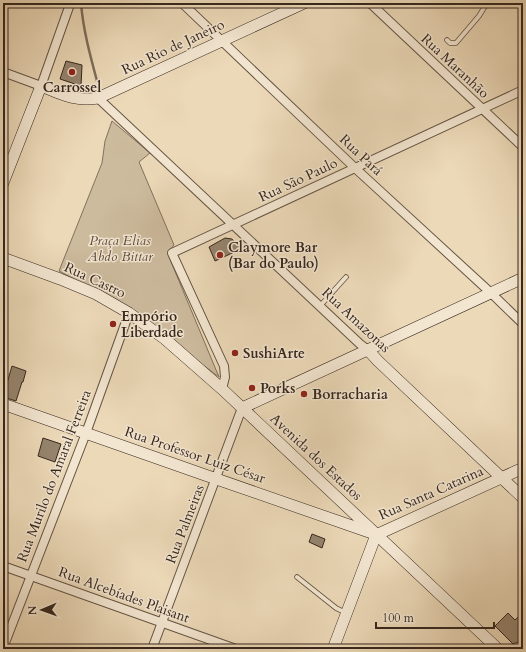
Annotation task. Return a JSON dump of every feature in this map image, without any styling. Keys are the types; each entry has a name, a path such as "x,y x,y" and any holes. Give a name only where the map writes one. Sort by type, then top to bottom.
{"street":[{"name":"Rua Pará","path":"182,3 355,168 523,324"},
{"name":"Rua Rio de Janeiro","path":"98,98 304,3"},
{"name":"Rua Maranhão","path":"370,3 523,148"},
{"path":"3,182 41,86 69,7"},
{"path":"3,72 69,97 77,99 98,98"},
{"name":"Rua São Paulo","path":"222,389 225,377 224,366 172,252 523,90"},
{"name":"Rua Amazonas","path":"98,98 319,306 368,350 523,498"},
{"name":"Rua Castro","path":"3,258 78,286 96,294 129,313 171,344 222,389"},
{"path":"242,408 523,278"},
{"name":"Rua Murilo do Amaral Ferreira","path":"3,648 86,433 129,313"},
{"name":"Avenida dos Estados","path":"222,389 498,649"},
{"name":"Rua Professor Luiz César","path":"3,404 376,534"},
{"name":"Rua Palmeiras","path":"152,649 242,408"},
{"name":"Rua Santa Catarina","path":"333,649 376,534 523,468"},
{"name":"Rua Alcebíades Plaisant","path":"3,566 236,649"}],"lane":[{"path":"447,40 450,43 456,44 479,16 487,3"},
{"path":"319,306 346,277"},
{"path":"297,577 336,608 346,613"}],"green space":[{"name":"Praça Elias Abdo Bittar","path":"112,121 150,153 139,162 174,245 168,252 169,257 219,377 123,305 59,271 102,163 105,141"}],"building":[{"name":"Carrossel","path":"66,61 82,65 81,86 60,79"},
{"name":"Claymore Bar (Bar do Paulo)","path":"225,238 232,239 241,249 215,261 209,247"},
{"path":"12,366 26,371 16,401 3,397"},
{"path":"43,438 61,444 55,462 38,456"},
{"path":"312,534 325,539 322,548 309,542"},
{"path":"523,612 523,640 513,644 495,626 508,613 515,620"}],"waterway":[{"path":"81,3 89,52 97,81"}],"place":[{"name":"Carrossel","path":"72,72"},
{"name":"Claymore Bar (Bar do Paulo)","path":"220,255"},
{"name":"Empório Liberdade","path":"113,324"},
{"name":"SushiArte","path":"235,353"},
{"name":"Porks","path":"252,388"},
{"name":"Borracharia","path":"304,394"}]}
